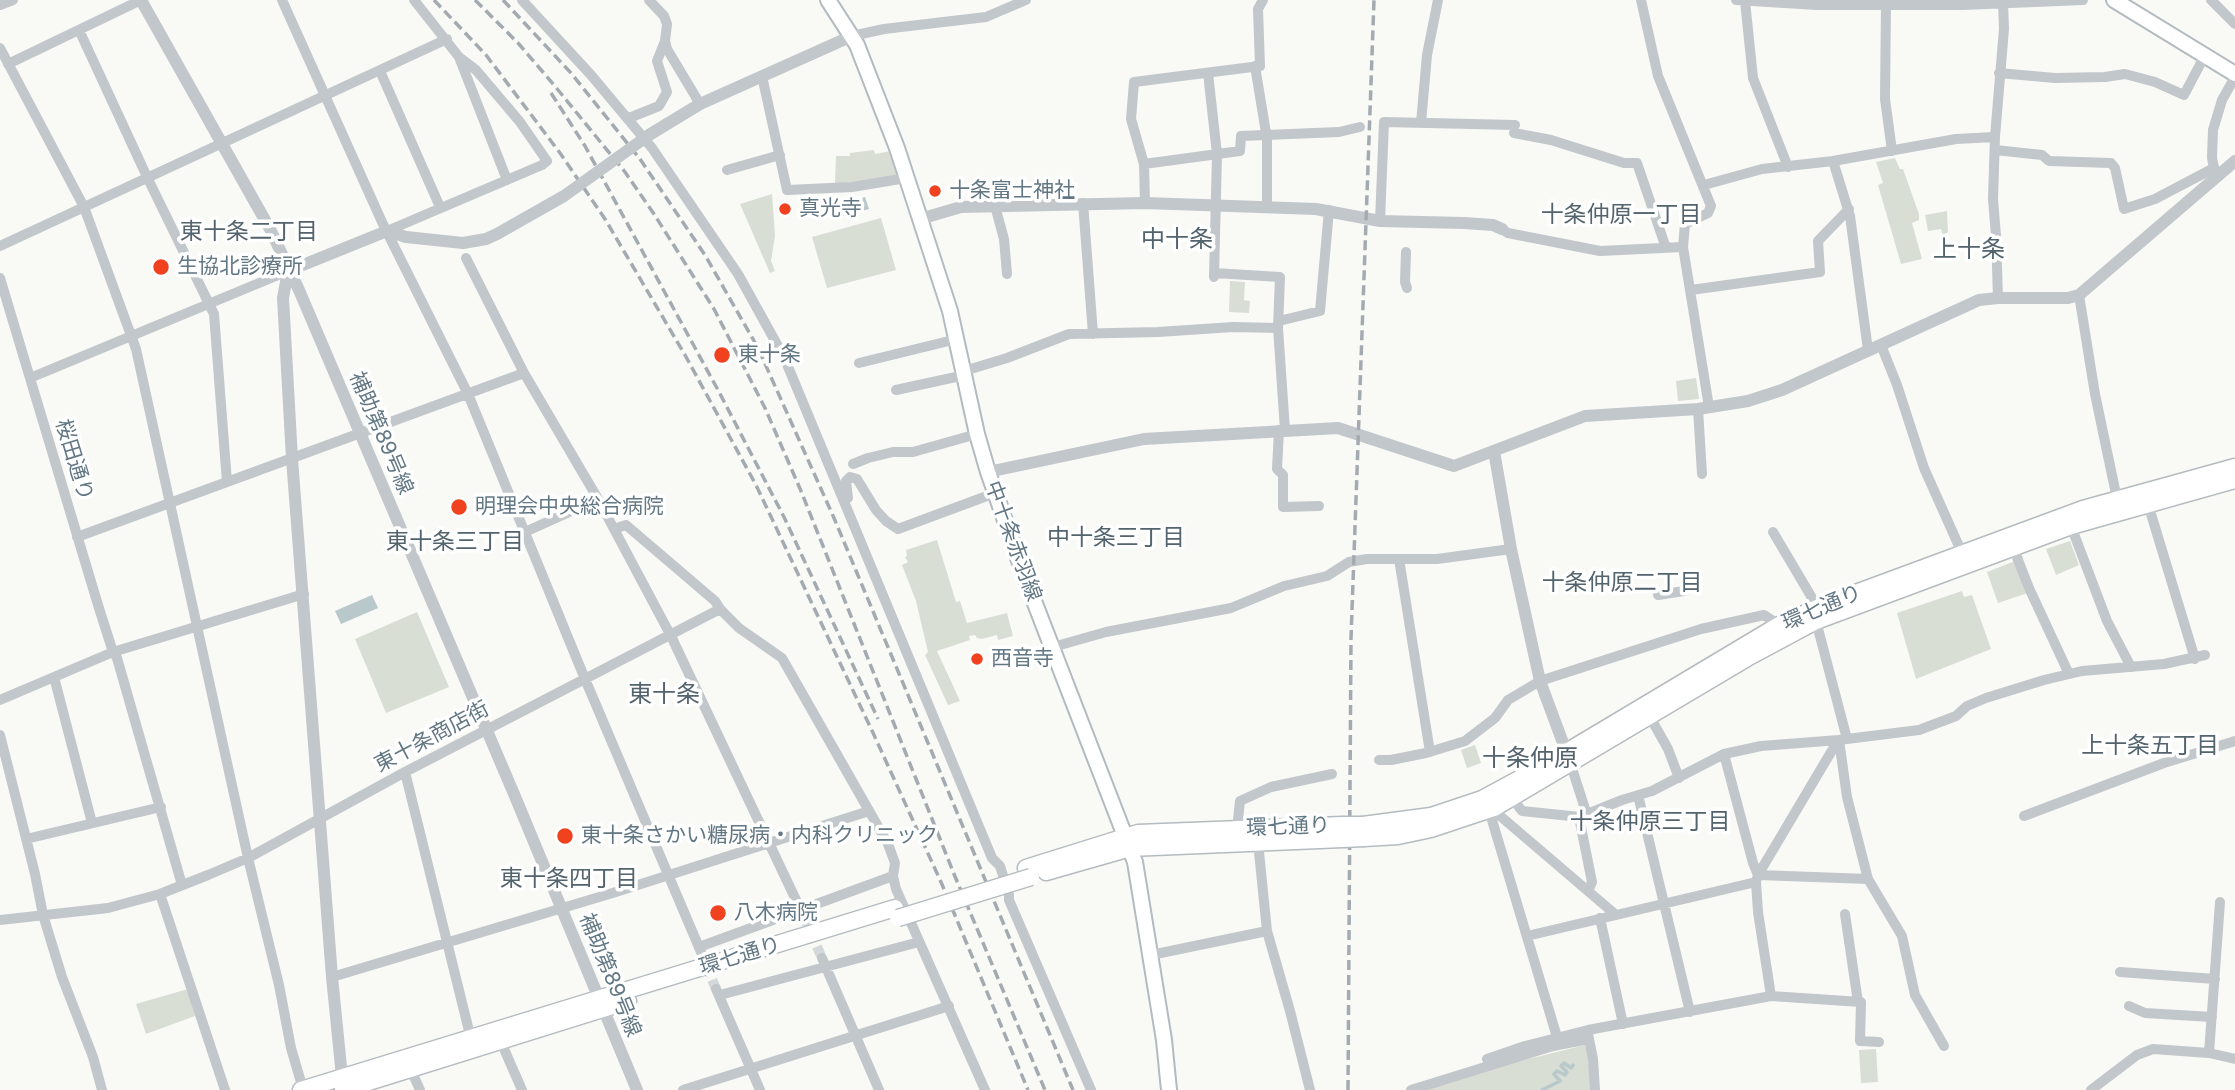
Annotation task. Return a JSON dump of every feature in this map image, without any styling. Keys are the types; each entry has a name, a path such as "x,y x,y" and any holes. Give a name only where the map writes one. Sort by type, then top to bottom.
{"main road":[{"name":"中十条赤羽線","path":"828,0 852,36 875,87 947,301 977,434 995,493 1135,862 1164,1040 1168,1090"},
{"path":"2114,0 2235,76"},
{"name":"環七通り","path":"343,1087 471,1039 600,1004 1128,841 1258,842 1364,831 1457,809 1650,717 1817,614 1962,554 2117,499 2235,467"},
{"name":"環七通り","path":"1364,831 1398,836 1431,830 1491,810 1568,758 1779,625 2071,526 2235,480"},
{"name":"環七通り","path":"1128,841 1138,833 1237,829 1343,832"},
{"name":"環七通り","path":"302,1090 343,1087 411,1070 501,1042 600,1004"}],"street":[{"path":"0,5 13,0"},
{"path":"8,64 141,0"},
{"name":"補助第89号線","path":"141,0 270,229 299,290 637,1090"},
{"path":"282,0 387,231 468,394 700,949 803,914 893,876"},
{"path":"414,0 459,57 507,180"},
{"path":"522,0 629,118 652,148 714,239 764,319 784,357 992,858 1000,866 1009,900 1091,1090"},
{"path":"629,118 659,106 665,98 667,88 657,61 665,41 667,24 664,16 649,0"},
{"path":"994,13 998,0"},
{"path":"387,231 406,237 463,243 486,239 564,196 649,135 700,104 761,76 852,36 895,27 978,19 1026,0"},
{"path":"1145,202 1143,164 1131,119 1134,82 1260,66 1258,9 1263,0"},
{"path":"1421,122 1427,55 1438,0"},
{"path":"1641,0 1658,76 1704,185 1710,210 1685,224 1683,247 1691,290 1704,408 1702,474"},
{"path":"1736,0 1817,5 2083,0"},
{"path":"2211,0 2235,24"},
{"path":"1745,1 1753,78 1788,167"},
{"path":"1886,2 1885,99 1892,151"},
{"path":"1998,2 2004,29 1993,199 1998,298"},
{"path":"79,30 215,315 227,482"},
{"path":"0,246 447,39"},
{"path":"665,41 667,49 700,104"},
{"path":"0,48 84,207 136,349 247,858 302,1090"},
{"path":"2000,73 2055,78 2105,78 2125,74 2184,94 2205,55"},
{"path":"30,378 387,231 547,161 520,122 476,70 459,57"},
{"path":"1255,66 1265,135 1268,208"},
{"path":"380,71 440,206"},
{"path":"1208,73 1217,153 1214,275 1280,277 1282,430 1277,469 1283,475 1283,507 1319,506"},
{"path":"761,76 787,190 852,187 906,178"},
{"path":"2217,171 2213,130 2222,100 2235,76"},
{"path":"1380,221 1384,122 1514,129 1624,163 1637,163 1666,248"},
{"path":"1143,164 1240,151 1241,136 1339,132 1360,127"},
{"path":"1704,185 1762,169 1833,161 1956,139 1995,137"},
{"path":"1995,150 2042,155 2049,161 2111,163 2115,168 2124,209 2155,199 2235,161"},
{"path":"727,170 780,155"},
{"path":"1833,161 1849,209 1868,350"},
{"path":"988,472 1144,439 1341,428 1454,466 1585,416 1704,408 1765,396 1972,302 1998,298 2068,298 2079,295 2217,171"},
{"path":"920,219 961,207 1145,202 1329,210 1380,221 1493,225 1508,233 1600,251 1683,247"},
{"path":"1083,203 1093,334"},
{"path":"995,206 1004,239 1007,274"},
{"path":"1691,290 1820,272 1816,246 1818,241 1849,209"},
{"path":"896,390 965,373 1069,334 1279,325 1321,311 1329,210"},
{"path":"1406,252 1407,288"},
{"path":"466,258 524,373 598,499 671,636 803,914"},
{"path":"288,271 282,298 292,459 343,1087"},
{"name":"桜田通り","path":"0,278 77,537 117,658 182,885"},
{"path":"2079,295 2093,382 2117,499"},
{"path":"859,363 957,339"},
{"path":"1881,345 1924,468 1962,554"},
{"path":"77,537 524,373"},
{"path":"853,464 893,453 913,452 977,434"},
{"path":"1494,451 1511,549 1540,681 1568,758 1583,816 1592,882 1588,891"},
{"path":"849,511 846,481 850,477 857,479 876,510 898,529 995,493"},
{"path":"525,531 598,499"},
{"path":"1512,798 1522,811 1583,816 1679,778 1724,754 1753,747 1843,740 1919,730 1956,716 1967,706 2028,684 2069,674 2200,657 2148,504"},
{"path":"614,529 626,525 715,601 739,628 782,658 892,854 896,889 985,1090"},
{"path":"2071,526 2107,621 2131,667"},
{"path":"1773,532 1817,614 1843,740 1847,797 1868,879 1902,936 1915,995 1944,1046"},
{"path":"2013,547 2069,674"},
{"path":"1053,647 1106,632 1231,608 1284,586 1327,576 1349,562 1367,559 1437,559 1511,549"},
{"path":"1399,559 1430,752"},
{"path":"1658,595 1684,592"},
{"path":"0,700 113,652 303,594"},
{"name":"東十条商店街","path":"0,920 107,908 160,894 247,858 405,772 720,609"},
{"path":"1379,760 1447,748 1476,735 1495,718 1508,700 1540,681 1701,629 1764,615 1779,625"},
{"path":"54,677 92,823"},
{"path":"1650,717 1668,749 1679,778"},
{"path":"0,735 43,915 62,977 103,1090"},
{"path":"1757,878 1843,740"},
{"path":"2024,816 2165,762 2235,741"},
{"path":"1724,754 1757,878 1770,996"},
{"path":"405,772 471,1039"},
{"path":"1237,829 1240,801 1271,787 1332,774"},
{"path":"1638,795 1690,1012"},
{"path":"26,839 161,807"},
{"path":"1491,810 1616,915"},
{"path":"1491,810 1557,1037"},
{"path":"332,977 869,811"},
{"path":"1258,842 1267,931 1310,1090"},
{"path":"1527,936 1664,904 1757,878 1868,879"},
{"path":"160,894 225,1090"},
{"path":"2209,1053 2220,902"},
{"path":"1846,915 1858,1002 1861,1002 1860,1041 1879,1042"},
{"path":"1600,919 1623,1024"},
{"path":"1151,955 1267,931"},
{"path":"760,1090 718,992 825,962 919,942"},
{"path":"825,962 879,1090"},
{"path":"2120,972 2215,979"},
{"path":"1411,1090 1623,1024 1770,996 1858,1002"},
{"path":"683,1090 949,1006"},
{"path":"2129,1006 2145,1013 2212,1017"},
{"path":"1487,1059 1557,1037 1588,1035"},
{"path":"1588,1035 1595,1090"},
{"path":"501,1042 522,1090"},
{"path":"2091,1090 2137,1055 2152,1049 2209,1053 2235,1059"},
{"path":"411,1070 420,1090"}],"shaded area":[{"path":"874,150 875,154 891,151 899,173 897,177 835,184 836,156 850,156 850,153"},
{"path":"1895,158 1900,169 1903,169 1919,214 1919,220 1912,223 1922,259 1901,264 1878,185 1883,183 1876,162"},
{"path":"772,194 775,236 771,261 775,271 770,273 740,204"},
{"path":"865,197 869,209 832,219 829,208"},
{"path":"1947,211 1948,232 1943,235 1941,229 1928,231 1925,215"},
{"path":"881,218 896,270 827,288 812,237"},
{"path":"1230,281 1245,282 1244,300 1250,301 1249,313 1229,312"},
{"path":"1696,378 1699,399 1678,401 1676,381"},
{"path":"937,540 956,602 960,601 967,623 1007,613 1013,636 998,640 997,635 982,639 975,635 969,636 970,640 937,651 960,701 948,705 925,655 928,652 916,601 902,565 908,562 905,557 906,550"},
{"path":"2070,541 2079,565 2056,575 2046,549"},
{"path":"2015,561 2028,593 1998,603 1987,572"},
{"path":"1962,591 1964,597 1972,595 1991,649 1916,679 1897,613"},
{"path":"372,595 378,608 341,624 335,611"},
{"path":"417,612 449,687 386,713 355,639"},
{"path":"1475,745 1481,763 1467,768 1461,750"},
{"path":"188,989 195,1016 146,1034 136,1004"},
{"path":"1585,1045 1592,1090 1426,1090 1504,1065"},
{"path":"1876,1049 1878,1082 1861,1083 1859,1050"}],"waterway":[{"path":"1542,1090 1560,1081 1554,1074 1557,1071 1565,1075 1567,1072 1561,1066 1564,1063 1571,1068 1573,1065"}],"tunnel":[{"path":"805,919 822,958"},
{"path":"701,952 716,989"}],"railway":[{"path":"434,0 486,55 560,153 605,219 685,355 756,485 941,882 1028,1090"},
{"path":"475,0 518,43 625,172 714,309 765,408 801,491 954,874 1045,1090"},
{"path":"503,0 571,73 640,159 705,255 758,348 834,518 1073,1090"},
{"path":"1348,1090 1351,638 1374,0"},
{"path":"551,93 585,146 718,390 784,517 878,719"}],"place":[{"name":"十条富士神社","path":"935,191"},
{"name":"真光寺","path":"785,209"},
{"name":"生協北診療所","path":"161,267"},
{"name":"東十条","path":"722,355"},
{"name":"明理会中央総合病院","path":"459,507"},
{"name":"西音寺","path":"977,659"},
{"name":"東十条さかい糖尿病・内科クリニック","path":"565,836"},
{"name":"八木病院","path":"718,913"}],"district":[{"name":"十条仲原一丁目","path":"1621,215"},
{"name":"東十条二丁目","path":"249,232"},
{"name":"中十条","path":"1177,240"},
{"name":"上十条","path":"1969,250"},
{"name":"中十条三丁目","path":"1116,538"},
{"name":"東十条三丁目","path":"455,542"},
{"name":"十条仲原二丁目","path":"1622,583"},
{"name":"東十条","path":"664,695"},
{"name":"上十条五丁目","path":"2150,746"},
{"name":"十条仲原","path":"1530,759"},
{"name":"十条仲原三丁目","path":"1650,822"},
{"name":"東十条四丁目","path":"569,879"}]}
